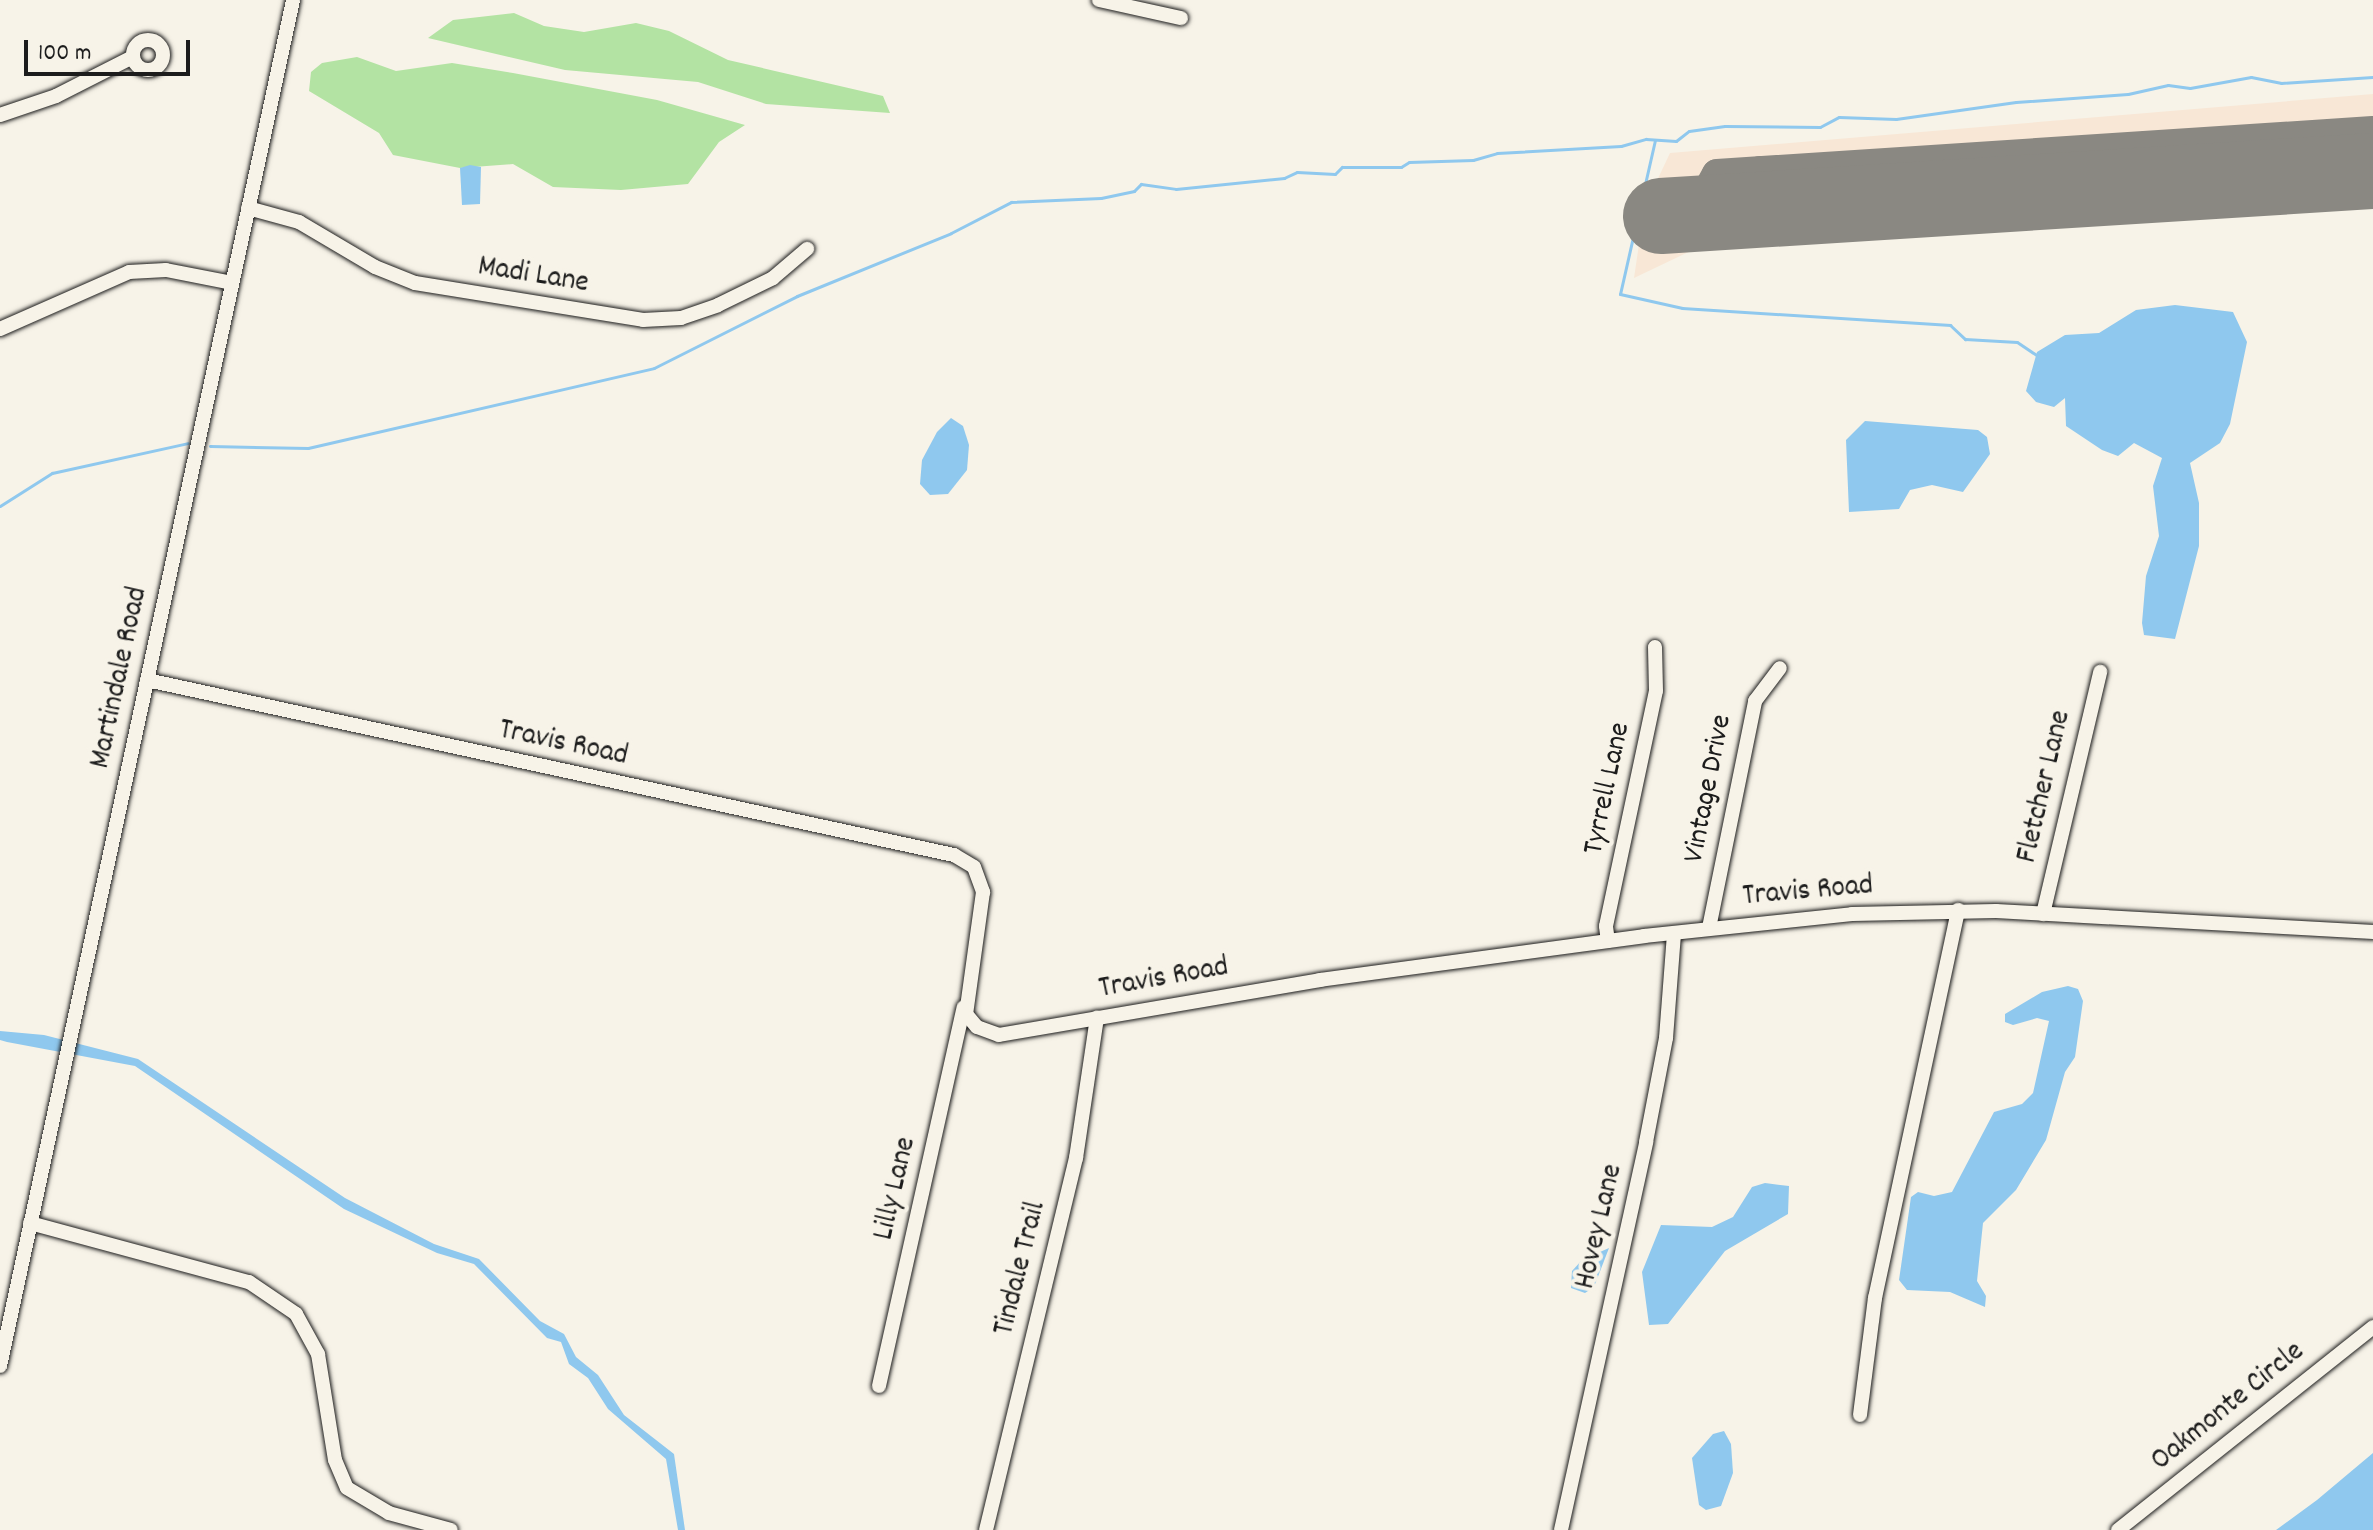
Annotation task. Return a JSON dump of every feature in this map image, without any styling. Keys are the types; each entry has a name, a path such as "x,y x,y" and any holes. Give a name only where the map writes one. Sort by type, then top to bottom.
{"street":[{"name":"Martindale Road","path":"0,1366 293,0"},
{"path":"1099,0 1181,18"},
{"path":"0,115 56,96 133,57"},
{"name":"Madi Lane","path":"248,208 299,222 375,267 415,283 636,319 681,318 718,305 773,278 807,249"},
{"path":"0,329 129,272 166,270 232,283"},
{"name":"Tyrrell Lane","path":"1608,941 1606,926 1656,691 1655,647"},
{"name":"Vintage Drive","path":"1709,928 1755,701 1780,668"},
{"name":"Fletcher Lane","path":"2043,914 2100,672"},
{"name":"Travis Road","path":"147,680 954,855 974,867 983,892 965,1003 970,1022 999,1035 1320,980 1709,928 1958,910 2373,932"},
{"path":"1860,1415 1877,1285 1958,910"},
{"name":"Hovey Lane","path":"1561,1530 1666,1038 1674,933"},
{"name":"Lilly Lane","path":"879,1386 965,1003"},
{"name":"Tindale Trail","path":"986,1530 1076,1158 1097,1018"},
{"path":"30,1223 249,1282 296,1314 318,1354 335,1460 347,1488 389,1513 451,1530"},
{"name":"Oakmonte Circle","path":"2118,1530 2373,1327"}],"shaded area":[{"path":"2373,94 2373,201 1699,247 1634,278 1647,190 1654,187 1670,153"}],"green space":[{"path":"514,13 544,26 584,32 636,23 669,31 728,60 883,96 890,113 766,104 698,82 565,70 428,38 453,20"},
{"path":"357,57 396,71 452,63 513,73 657,100 745,125 719,142 688,184 621,190 553,187 513,164 460,168 393,155 379,133 309,91 311,72 322,63"}],"water":[{"path":"470,165 481,167 480,204 462,205 460,168"},
{"path":"2175,305 2233,312 2247,342 2230,424 2220,443 2190,463 2199,503 2199,546 2175,639 2144,635 2142,623 2146,576 2159,536 2153,486 2162,458 2134,443 2118,456 2102,450 2066,426 2065,398 2054,407 2036,402 2026,391 2037,352 2065,335 2099,333 2136,310"},
{"path":"951,418 963,426 969,445 967,470 948,494 930,495 920,484 922,460 937,432"},
{"path":"1865,421 1978,430 1987,437 1990,454 1963,492 1932,485 1910,490 1899,509 1849,512 1846,440"},
{"path":"2068,986 2078,989 2083,1001 2075,1057 2065,1072 2046,1140 2016,1190 1983,1223 1977,1281 1986,1296 1985,1307 1950,1292 1907,1290 1899,1280 1911,1197 1918,1192 1934,1196 1952,1192 1994,1112 2022,1104 2033,1093 2049,1021 2037,1018 2013,1025 2005,1022 2005,1014 2042,992"},
{"path":"0,1031 44,1035 138,1059 345,1198 434,1244 479,1259 540,1321 564,1334 576,1357 598,1375 624,1415 674,1454 685,1530 678,1530 666,1459 608,1409 588,1378 569,1364 561,1342 547,1338 474,1264 437,1253 344,1209 135,1066 7,1042 0,1040"},
{"path":"1765,1183 1789,1186 1788,1214 1725,1251 1668,1324 1649,1325 1642,1272 1661,1225 1712,1227 1733,1217 1752,1187"},
{"path":"1609,1248 1594,1287 1585,1293 1571,1288 1572,1271 1582,1260"},
{"path":"1724,1431 1731,1444 1733,1473 1721,1506 1706,1510 1699,1505 1692,1458 1713,1434"},
{"path":"2373,1453 2373,1530 2276,1530 2317,1500"}],"waterway":[{"path":"210,446 308,448 654,368 797,296 951,233 1011,202 1101,198 1134,191 1141,184 1176,189 1284,178 1297,172 1335,174 1342,167 1401,167 1409,162 1473,160 1497,153 1621,146 1646,139 1676,141 1689,131 1725,126 1820,127 1839,117 1896,119 2016,102 2128,94 2168,85 2190,88 2251,77 2281,83 2373,77"},
{"path":"1655,140 1620,294 1682,308 1950,325 1965,339 2017,342 2036,355"},
{"path":"0,506 52,473 188,443"}],"taxiway":[{"path":"1707,213 1708,190 1717,174 2373,131"},
{"path":"2146,146 2147,185"},
{"path":"1760,171 1762,210"}],"runway":[{"path":"1661,216 2373,171"}]}
